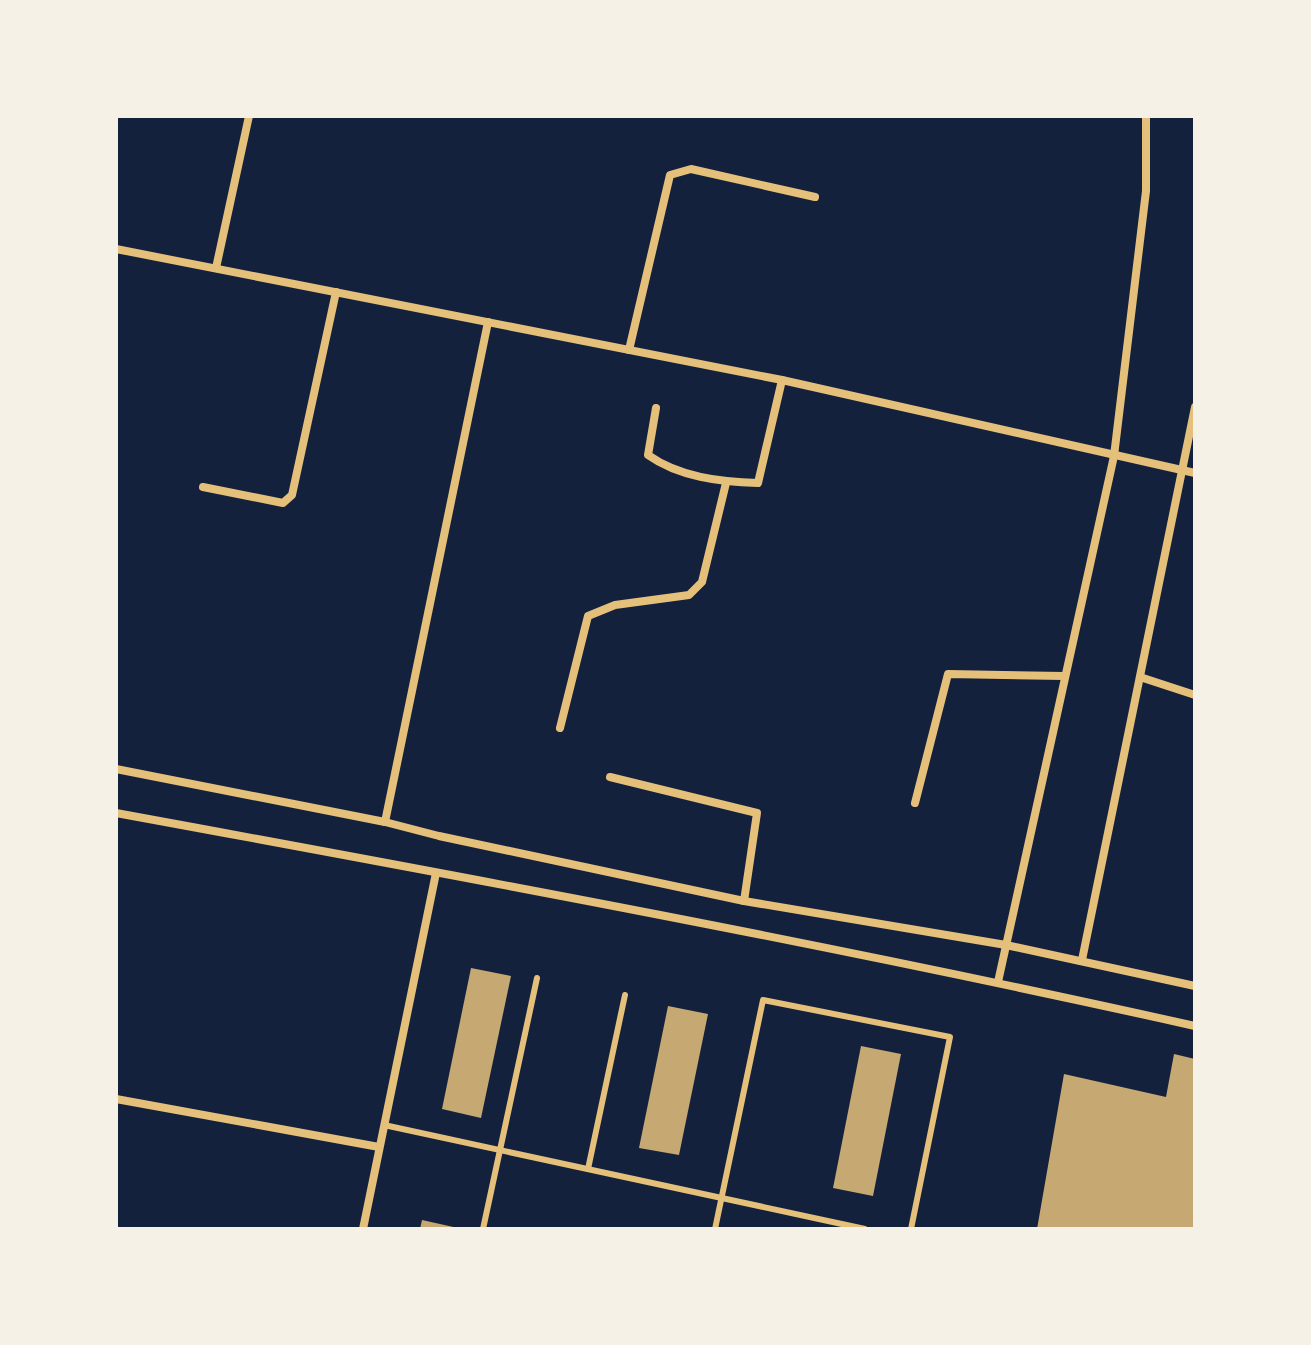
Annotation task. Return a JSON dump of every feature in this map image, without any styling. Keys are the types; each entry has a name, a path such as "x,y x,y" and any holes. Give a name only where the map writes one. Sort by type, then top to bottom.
{"street":[{"path":"216,268 249,116"},
{"path":"998,982 1114,456 1146,191 1146,116"},
{"path":"629,350 670,175 691,169 815,197"},
{"path":"116,249 782,380 1195,473"},
{"path":"203,487 283,503 292,495 336,292"},
{"path":"385,822 488,322"},
{"path":"656,408 648,455 665,467 726,483 758,483 782,380"},
{"path":"1082,960 1195,407"},
{"path":"560,728 588,616 615,605 689,595 702,582 726,483"},
{"path":"915,803 948,674 1064,676"},
{"path":"1140,677 1195,695"},
{"path":"116,769 385,822 744,901 1006,945 1195,986"},
{"path":"610,777 757,813 744,901"},
{"path":"116,813 998,982 1195,1026"},
{"path":"363,1229 436,873"},
{"path":"116,1099 379,1147"}],"lane":[{"path":"483,1229 537,978"},
{"path":"588,1169 625,995"},
{"path":"715,1229 763,1000 950,1037 911,1229"},
{"path":"384,1125 865,1229"}],"building":[{"path":"471,968 511,976 481,1118 442,1109"},
{"path":"668,1006 708,1014 679,1155 639,1148"},
{"path":"861,1046 901,1054 873,1196 833,1188"},
{"path":"1174,1054 1195,1059 1195,1229 1037,1229 1064,1074 1166,1097"},
{"path":"422,1220 458,1228 458,1229 420,1229"}]}
